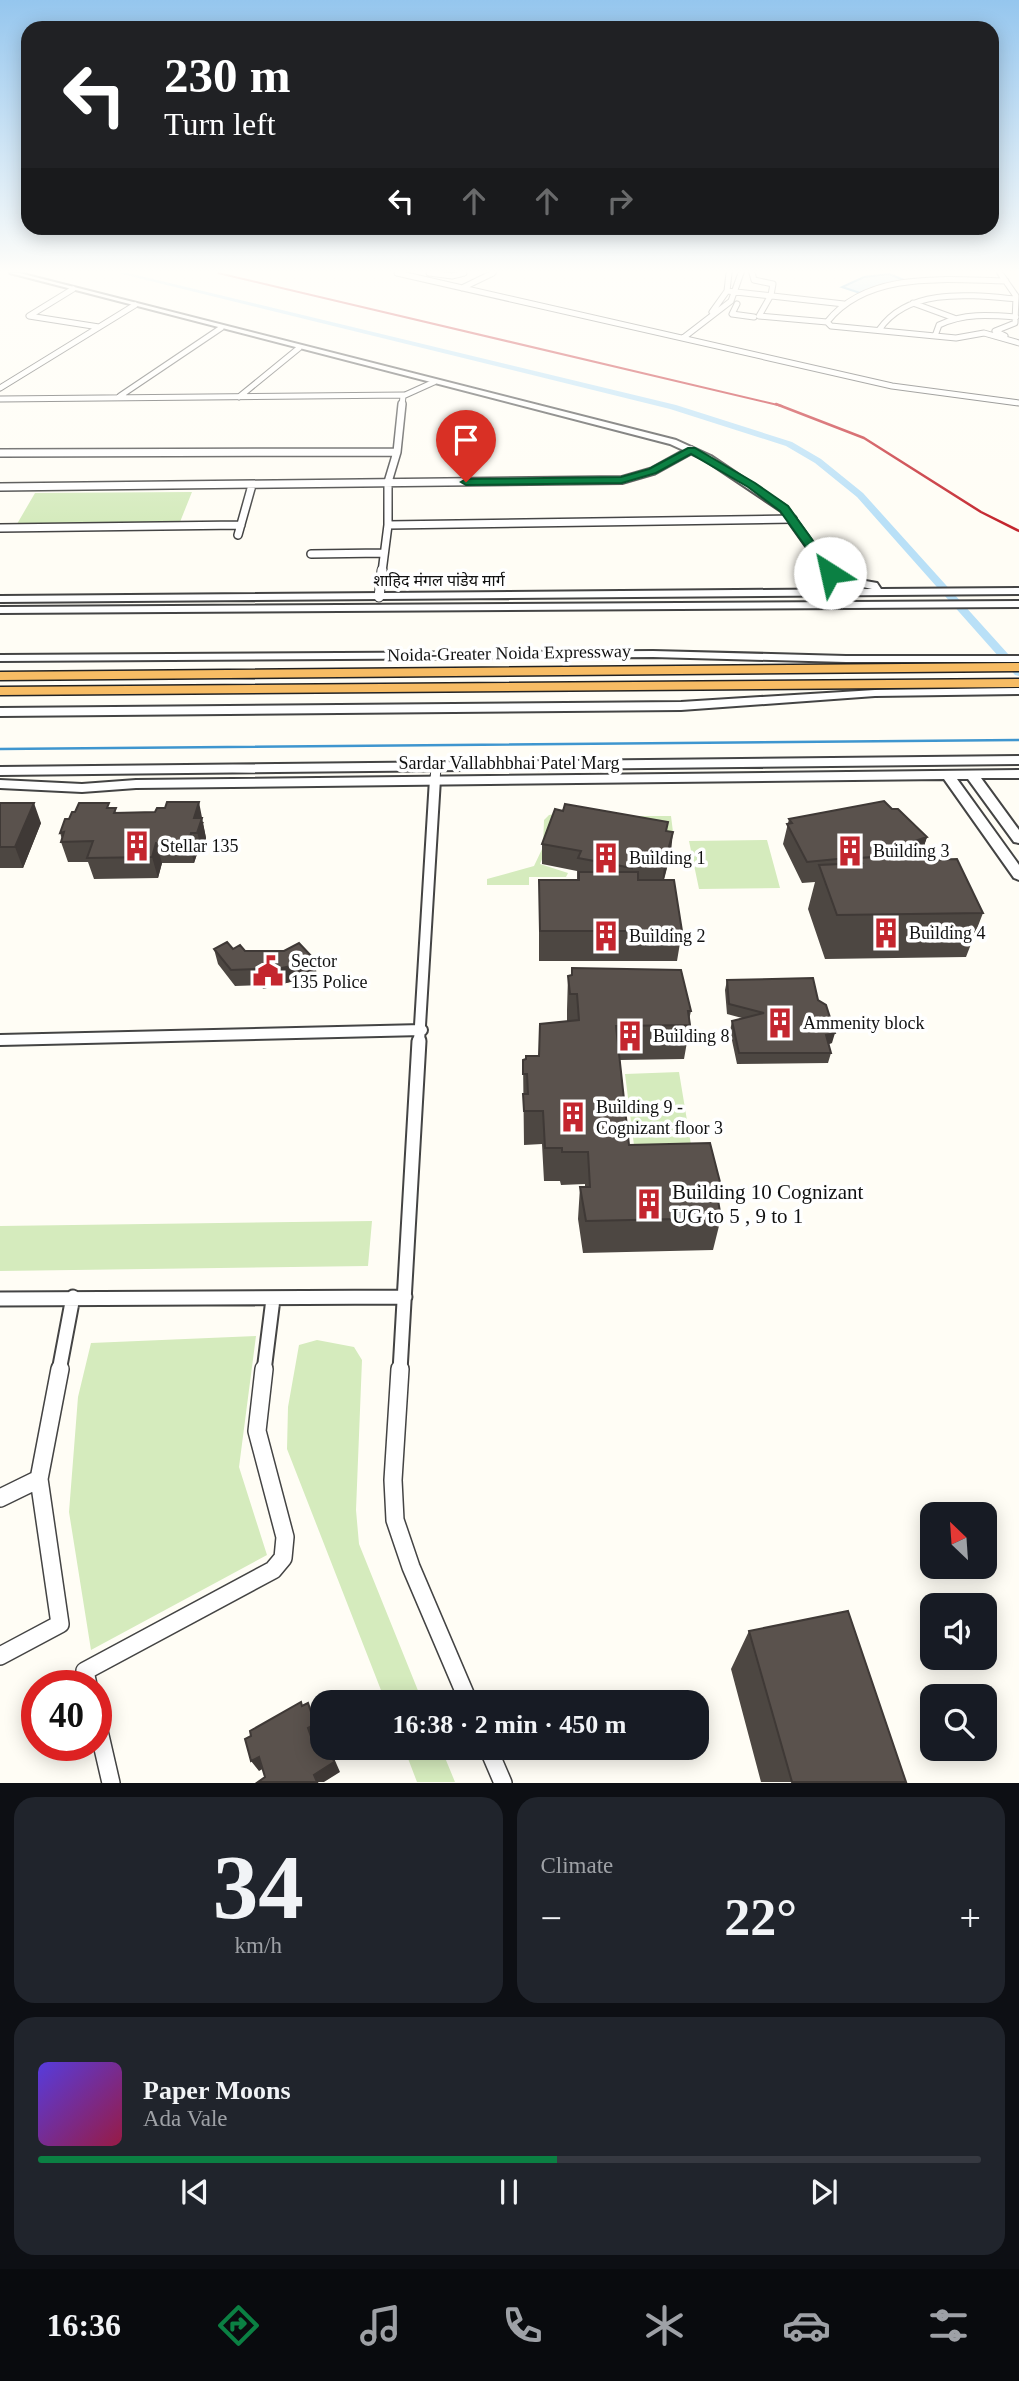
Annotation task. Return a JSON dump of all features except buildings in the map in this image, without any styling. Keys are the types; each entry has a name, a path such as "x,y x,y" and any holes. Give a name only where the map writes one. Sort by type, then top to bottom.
{"highway":[{"name":"Noida-Greater Noida Expressway","path":"0,676 925,663 1019,667"},
{"name":"Noida-Greater Noida Expressway","path":"0,691 945,688 1019,682"}],"street":[{"path":"0,388 52,356"},
{"path":"120,396 179,356"},
{"path":"239,397 289,356"},
{"path":"332,356 673,442 752,485 784,509 834,578 873,585 883,593"},
{"path":"763,356 898,387 1019,403"},
{"path":"0,399 404,395 434,382"},
{"path":"379,597 388,525 388,482 397,452 404,395"},
{"path":"0,487 622,480 653,471 691,450"},
{"path":"0,453 397,452"},
{"path":"238,535 252,485"},
{"path":"388,525 793,519"},
{"path":"0,528 241,525"},
{"path":"311,554 384,553"},
{"name":"शाहिद मंगल पांडेय मार्ग","path":"0,599 379,597 740,600 883,593 1019,591"},
{"path":"0,610 740,600 897,606 1019,604"},
{"path":"0,658 653,654 925,663 1019,659"},
{"path":"0,712 681,706 945,688 1019,691"},
{"name":"Sardar Vallabhbhai Patel Marg","path":"0,784 82,788 136,783 435,774 1015,760"},
{"name":"Sardar Vallabhbhai Patel Marg","path":"0,771 1018,774"},
{"path":"435,774 422,1030 393,1480 395,1520 411,1567 463,1690"},
{"path":"948,775 1019,876"},
{"path":"972,775 1019,839"},
{"path":"0,1040 422,1030"},
{"path":"0,1656 60,1625 39,1479 73,1297"},
{"path":"0,1299 405,1297"},
{"path":"87,1670 274,1570 283,1558 285,1537 257,1431 273,1298"},
{"path":"0,1498 39,1479"},
{"path":"493,1760 503,1783"},
{"path":"106,1761 111,1783"}],"green space":[{"path":"192,492 180,522 17,524 35,493"},
{"path":"549,815 671,816 673,832 556,826 540,864 568,873 566,877 529,877 529,885 487,885 487,879 534,866 543,847 544,820"},
{"path":"767,840 780,888 699,889 689,841"},
{"path":"679,1072 696,1175 638,1177 625,1074"},
{"path":"372,1221 368,1266 0,1271 0,1226"},
{"path":"256,1336 239,1467 267,1555 91,1650 69,1512 78,1397 91,1343"},
{"path":"317,1340 354,1347 362,1360 356,1510 359,1544 418,1690 381,1690 287,1449 288,1407 299,1345"},
{"path":"409,1760 446,1760 455,1782 417,1782"}],"waterway":[{"path":"464,356 673,407 789,444 818,461 860,495 1019,673"},
{"path":"0,749 1019,740"}],"railway":[{"path":"571,356 780,406"},
{"path":"776,404 780,406"},
{"path":"780,406 864,438 981,512 1019,531"}],"place":[{"name":"Stellar 135","path":"137,846"},
{"name":"Building 3","path":"850,851"},
{"name":"Building 1","path":"606,858"},
{"name":"Building 4","path":"886,933"},
{"name":"Building 2","path":"606,936"},
{"name":"Sector 135 Police","path":"268,971"},
{"name":"Ammenity block","path":"780,1023"},
{"name":"Building 8","path":"630,1036"},
{"name":"Building 9 - Cognizant floor 3","path":"573,1117"},
{"name":"Building 10 Cognizant UG to 5 , 9 to 1","path":"649,1204"}],"route":[{"path":"466,482 622,480 653,471 691,450 752,485 784,509 830,573"}]}
